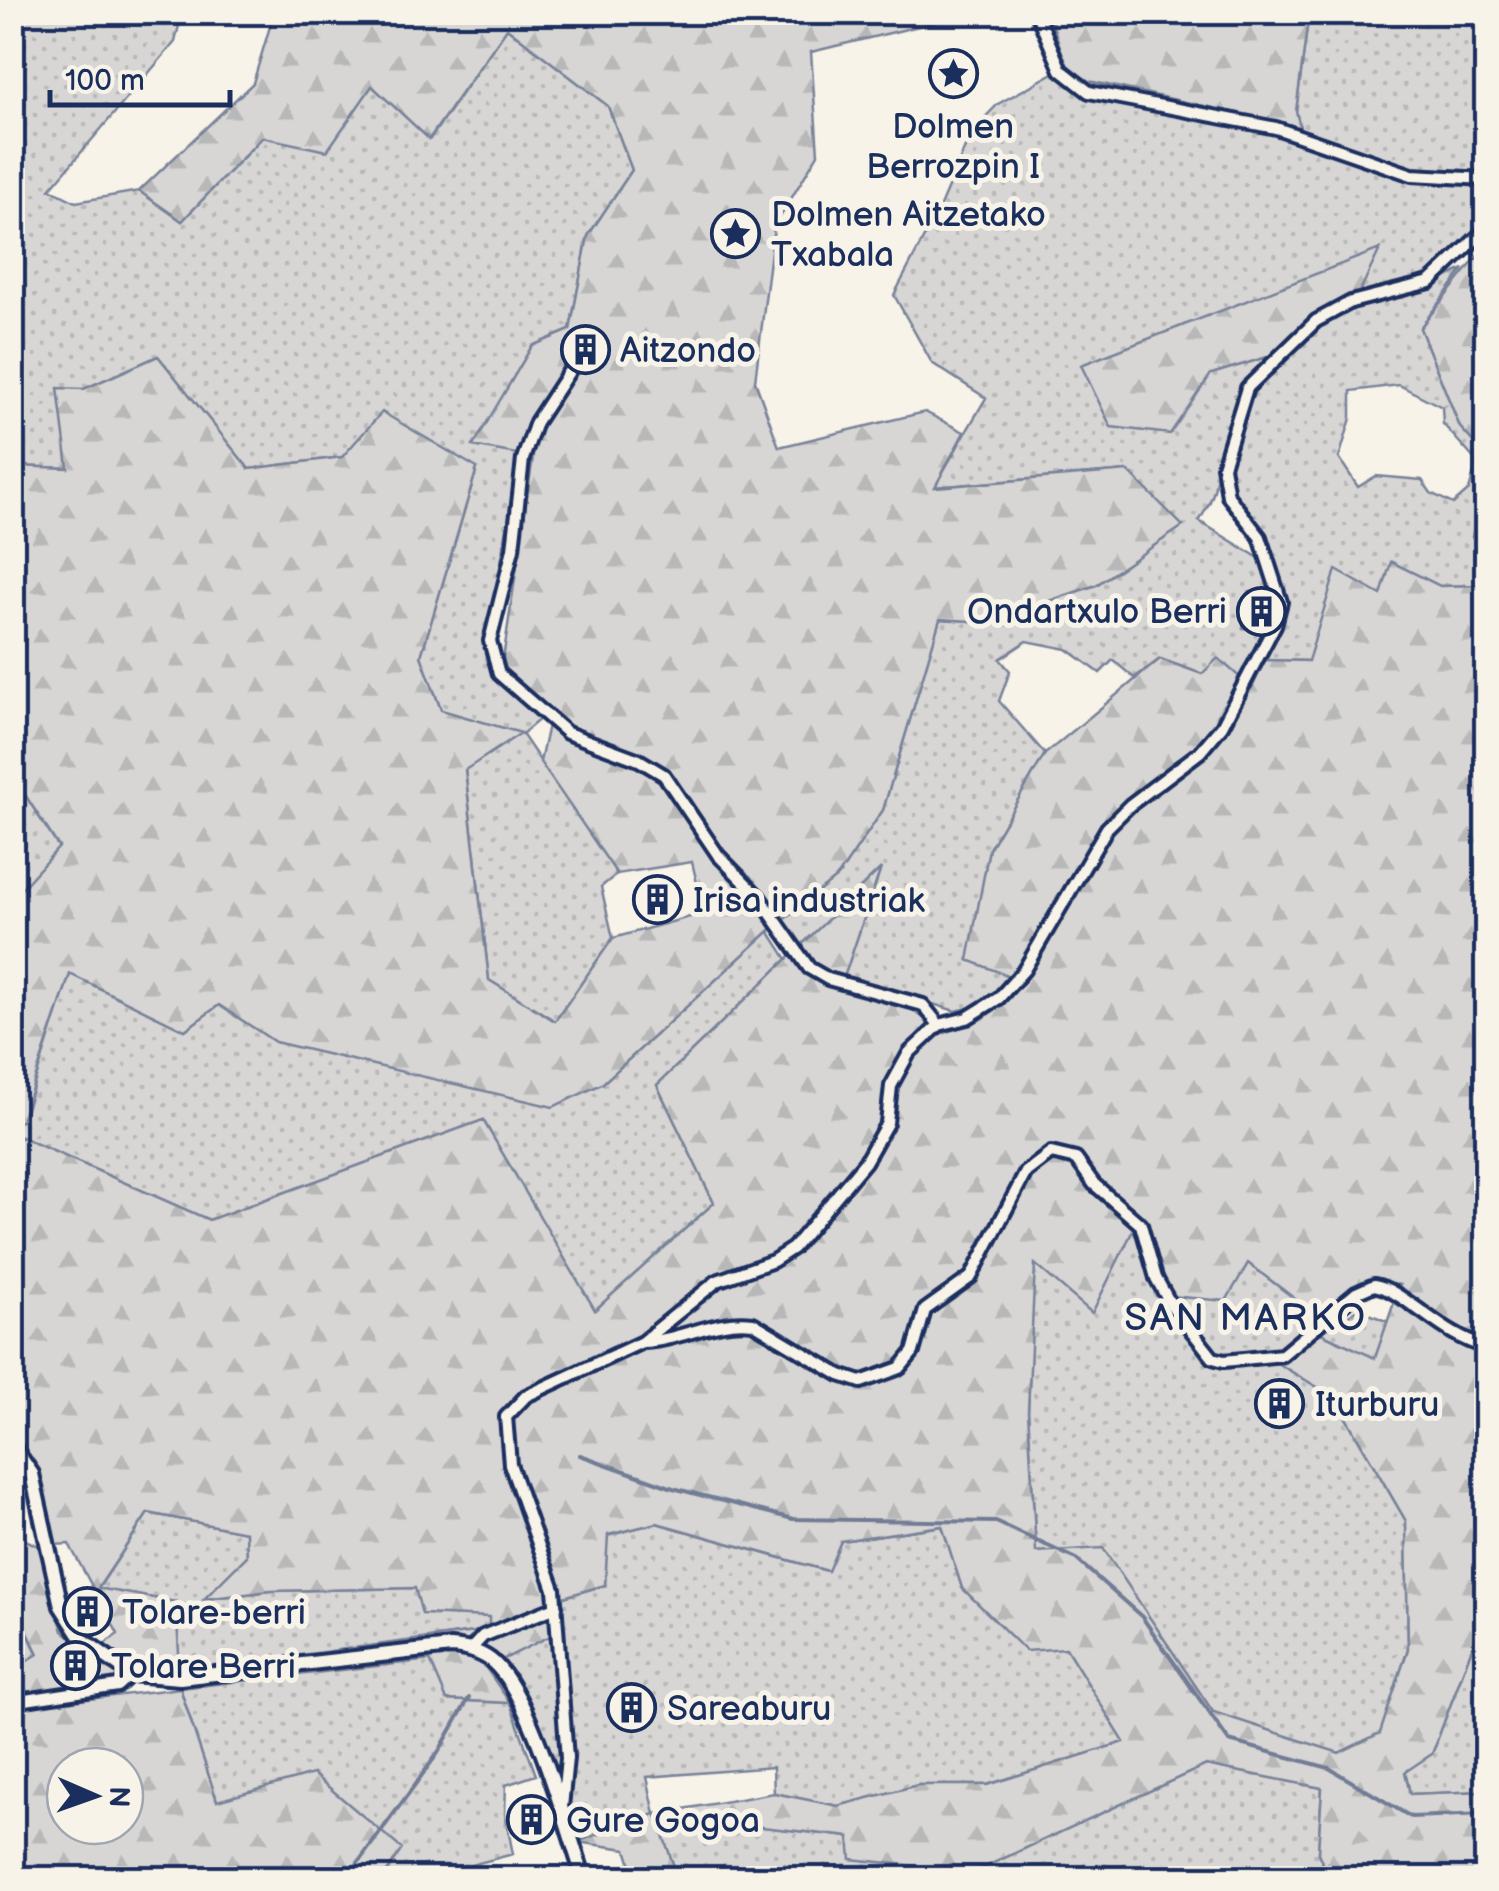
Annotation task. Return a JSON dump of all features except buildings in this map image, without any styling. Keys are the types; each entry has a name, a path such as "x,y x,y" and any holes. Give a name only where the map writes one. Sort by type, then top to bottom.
{"street":[{"path":"1036,12 1062,70 1089,92 1276,128 1412,175 1486,180"},
{"path":"562,1816 567,1758 556,1607 549,1566 510,1464 506,1417 526,1396 642,1342 716,1281 773,1262 793,1248 865,1162 887,1123 892,1086 909,1053 939,1025 967,1018 998,998 1024,970 1107,828 1130,805 1200,752 1222,726 1275,625 1281,602 1260,537 1228,496 1223,466 1247,388 1316,321 1350,302 1430,282 1486,229"},
{"path":"570,370 536,422 523,459 513,549 490,641 499,674 567,732 638,760 664,775 718,856 759,896 808,968 828,979 922,1005 939,1025"},
{"path":"1486,510 1482,518 1486,536"},
{"path":"642,1342 664,1342 738,1321 753,1323 840,1375 861,1382 881,1377 900,1368 914,1352 925,1310 971,1278 1026,1172 1051,1153 1076,1159 1094,1184 1141,1225 1156,1278 1170,1305 1213,1358 1224,1362 1293,1350 1340,1305 1374,1285 1394,1293 1434,1324 1486,1347"},
{"path":"12,1445 32,1474 61,1606 82,1640 131,1674 180,1678 441,1648 470,1650 496,1665 510,1683 584,1878"},
{"path":"470,1650 483,1636 556,1607"},
{"path":"12,1702 118,1686 131,1674"}],"green space":[{"path":"1284,12 1308,20 1296,111 1300,127 1089,81 1066,66 1049,13"},
{"path":"12,13 182,13 175,42 50,189 76,202 139,191 182,221 263,137 327,150 372,85 430,139 507,28 608,106 632,170 588,236 570,330 532,346 474,446 520,454 485,653 493,673 541,718 522,734 617,874 601,887 613,938 555,1021 489,980 465,769 520,733 441,710 421,656 477,468 342,457 249,469 158,356 84,389 69,468 13,466"},
{"path":"274,13 973,13 811,52 818,154 774,227 755,381 779,447 925,412 964,432 935,487 1128,471 1183,526 1096,585 987,622 940,619 883,810 838,876 769,931 602,1084 553,1107 275,1042 219,1005 185,1030 70,974 21,1121 13,1122 12,899 59,847 22,790 13,793 13,466 68,468 58,388 84,389 158,356 249,469 342,457 382,412 477,468 421,656 441,710 521,733 465,770 489,980 555,1021 613,938 704,913 692,862 617,874 540,762 551,711 502,666 533,457 473,446 532,346 570,330 588,236 632,170 608,106 507,28 429,139 372,86 327,151 262,137 182,221 139,191 253,83"},
{"path":"1284,13 1486,13 1486,221 1457,252 1431,272 1359,293 1378,250 1211,374 1277,354 1250,385 1229,420 1213,493 1199,521 1259,558 1271,593 1248,592 1243,628 1265,632 1242,680 1202,674 1160,659 1134,678 1113,660 1100,673 1067,649 1027,641 1000,659 1010,671 999,701 1045,754 989,849 982,896 1012,977 987,1000 955,1011 844,976 880,871 796,951 781,922 838,876 883,810 940,619 987,622 1096,585 1182,526 1127,471 934,487 986,398 932,363 894,295 938,211 972,131 998,104 1066,66 1089,81 1299,127 1296,111 1308,20"},
{"path":"1486,246 1486,456 1460,427 1420,328"},
{"path":"1380,249 1359,293 1310,318 1277,354 1211,374 1170,434 1111,427 1081,365"},
{"path":"1464,269 1420,328 1460,427 1486,456 1486,500 1477,511 1472,537 1486,552 1486,585 1440,586 1392,562 1382,596 1309,661 1265,660 1284,619 1286,600 1264,536 1238,504 1232,486 1229,465 1248,399 1257,384 1319,324 1352,305 1404,297","holes":["1399,385 1442,407 1443,424 1477,462 1469,490 1453,504 1431,493 1422,480 1376,476 1358,487 1339,458 1351,418 1351,391"]},
{"path":"1391,562 1440,586 1486,585 1486,657 1481,666 1486,669 1486,1610 1432,1754 1405,1772 1410,1794 1486,1791 1486,1878 1329,1878 1318,1853 1322,1788 1206,1765 974,1872 851,1859 849,1837 656,1815 678,1878 635,1878 626,1849 577,1842 655,1814 774,1793 838,1806 918,1785 987,1785 1124,1742 1066,1648 1026,1651 962,1588 942,1526 841,1541 828,1571 657,1523 608,1535 605,1585 553,1600 550,1636 486,1668 510,1703 447,1700 430,1660 380,1665 373,1646 489,1630 489,1617 422,1614 415,1588 271,1591 204,1599 247,1556 246,1532 148,1513 98,1588 176,1602 180,1671 140,1666 103,1645 118,1634 69,1544 54,1545 34,1464 13,1434 12,1146 21,1137 209,1220 483,1120 595,1310 714,1203 657,1085 881,868 841,986 908,1007 945,1033 984,1018 1024,982 968,960 989,849 1045,754 1160,659 1202,674 1218,658 1252,688 1265,660 1308,661 1336,570 1381,595","holes":["1136,1224 1148,1231 1171,1296 1226,1301 1248,1263 1320,1318 1367,1280 1400,1285 1375,1358 1321,1333 1277,1363 1334,1397 1406,1521 1408,1649 1380,1733 1339,1753 1213,1712 1103,1548 1036,1552 1028,1411 1035,1264 1092,1313"]},
{"path":"22,790 59,848 13,899 12,793"},
{"path":"769,931 787,959 657,1085 714,1203 594,1311 483,1120 209,1220 21,1137 13,1146 13,1122 22,1121 70,974 185,1030 219,1005 276,1042 602,1084"},
{"path":"1136,1223 1159,1297 1203,1359 1216,1365 1277,1363 1334,1397 1406,1521 1408,1649 1381,1733 1339,1753 1213,1712 1103,1549 1036,1552 1028,1411 1034,1262 1092,1312"},
{"path":"1248,1263 1320,1318 1285,1351 1223,1356 1210,1351 1171,1296 1225,1300"},
{"path":"1358,1309 1388,1322 1375,1359 1321,1333"},
{"path":"148,1513 246,1532 247,1556 206,1599 271,1591 416,1588 490,1617 489,1630 180,1671 176,1602 98,1589"},
{"path":"656,1523 827,1571 841,1541 943,1526 962,1588 1066,1648 1125,1742 987,1785 918,1785 838,1806 774,1793 773,1767 647,1777 655,1814 850,1837 974,1872 1206,1765 1322,1788 1318,1853 1329,1878 678,1878 655,1815 577,1842 525,1697 502,1657 550,1636 553,1600 605,1585 607,1536"},
{"path":"13,1534 38,1546 63,1631 121,1677 115,1682 26,1692 20,1665 38,1654 13,1600"},
{"path":"12,1600 38,1655 20,1665 13,1647"},
{"path":"1486,1610 1486,1791 1410,1794 1405,1771 1432,1754"},
{"path":"431,1660 447,1700 510,1703 536,1775 506,1785 505,1814 513,1854 444,1872 440,1878 383,1878 401,1849 217,1801 180,1688"},
{"path":"180,1688 217,1801 313,1774 402,1849 383,1878 13,1878 13,1708"}],"waterway":[{"path":"580,1455 673,1488 793,1519 996,1522 1076,1559 1142,1617 1229,1741 1329,1768 1411,1817 1486,1814"},
{"path":"347,1878 438,1753 469,1698"}],"place":[{"name":"Dolmen Berrozpin I","path":"953,74"},
{"name":"Dolmen Aitzetako Txabala","path":"736,234"},
{"name":"Aitzondo","path":"585,350"},
{"name":"Ondartxulo Berri","path":"1262,611"},
{"name":"Irisa industriak","path":"658,900"},
{"name":"Iturburu","path":"1280,1404"},
{"name":"Tolare-berri","path":"87,1612"},
{"name":"Tolare Berri","path":"76,1666"},
{"name":"Sareaburu","path":"632,1708"},
{"name":"Gure Gogoa","path":"531,1820"}],"district":[{"name":"SAN MARKO","path":"1246,1317"}]}
